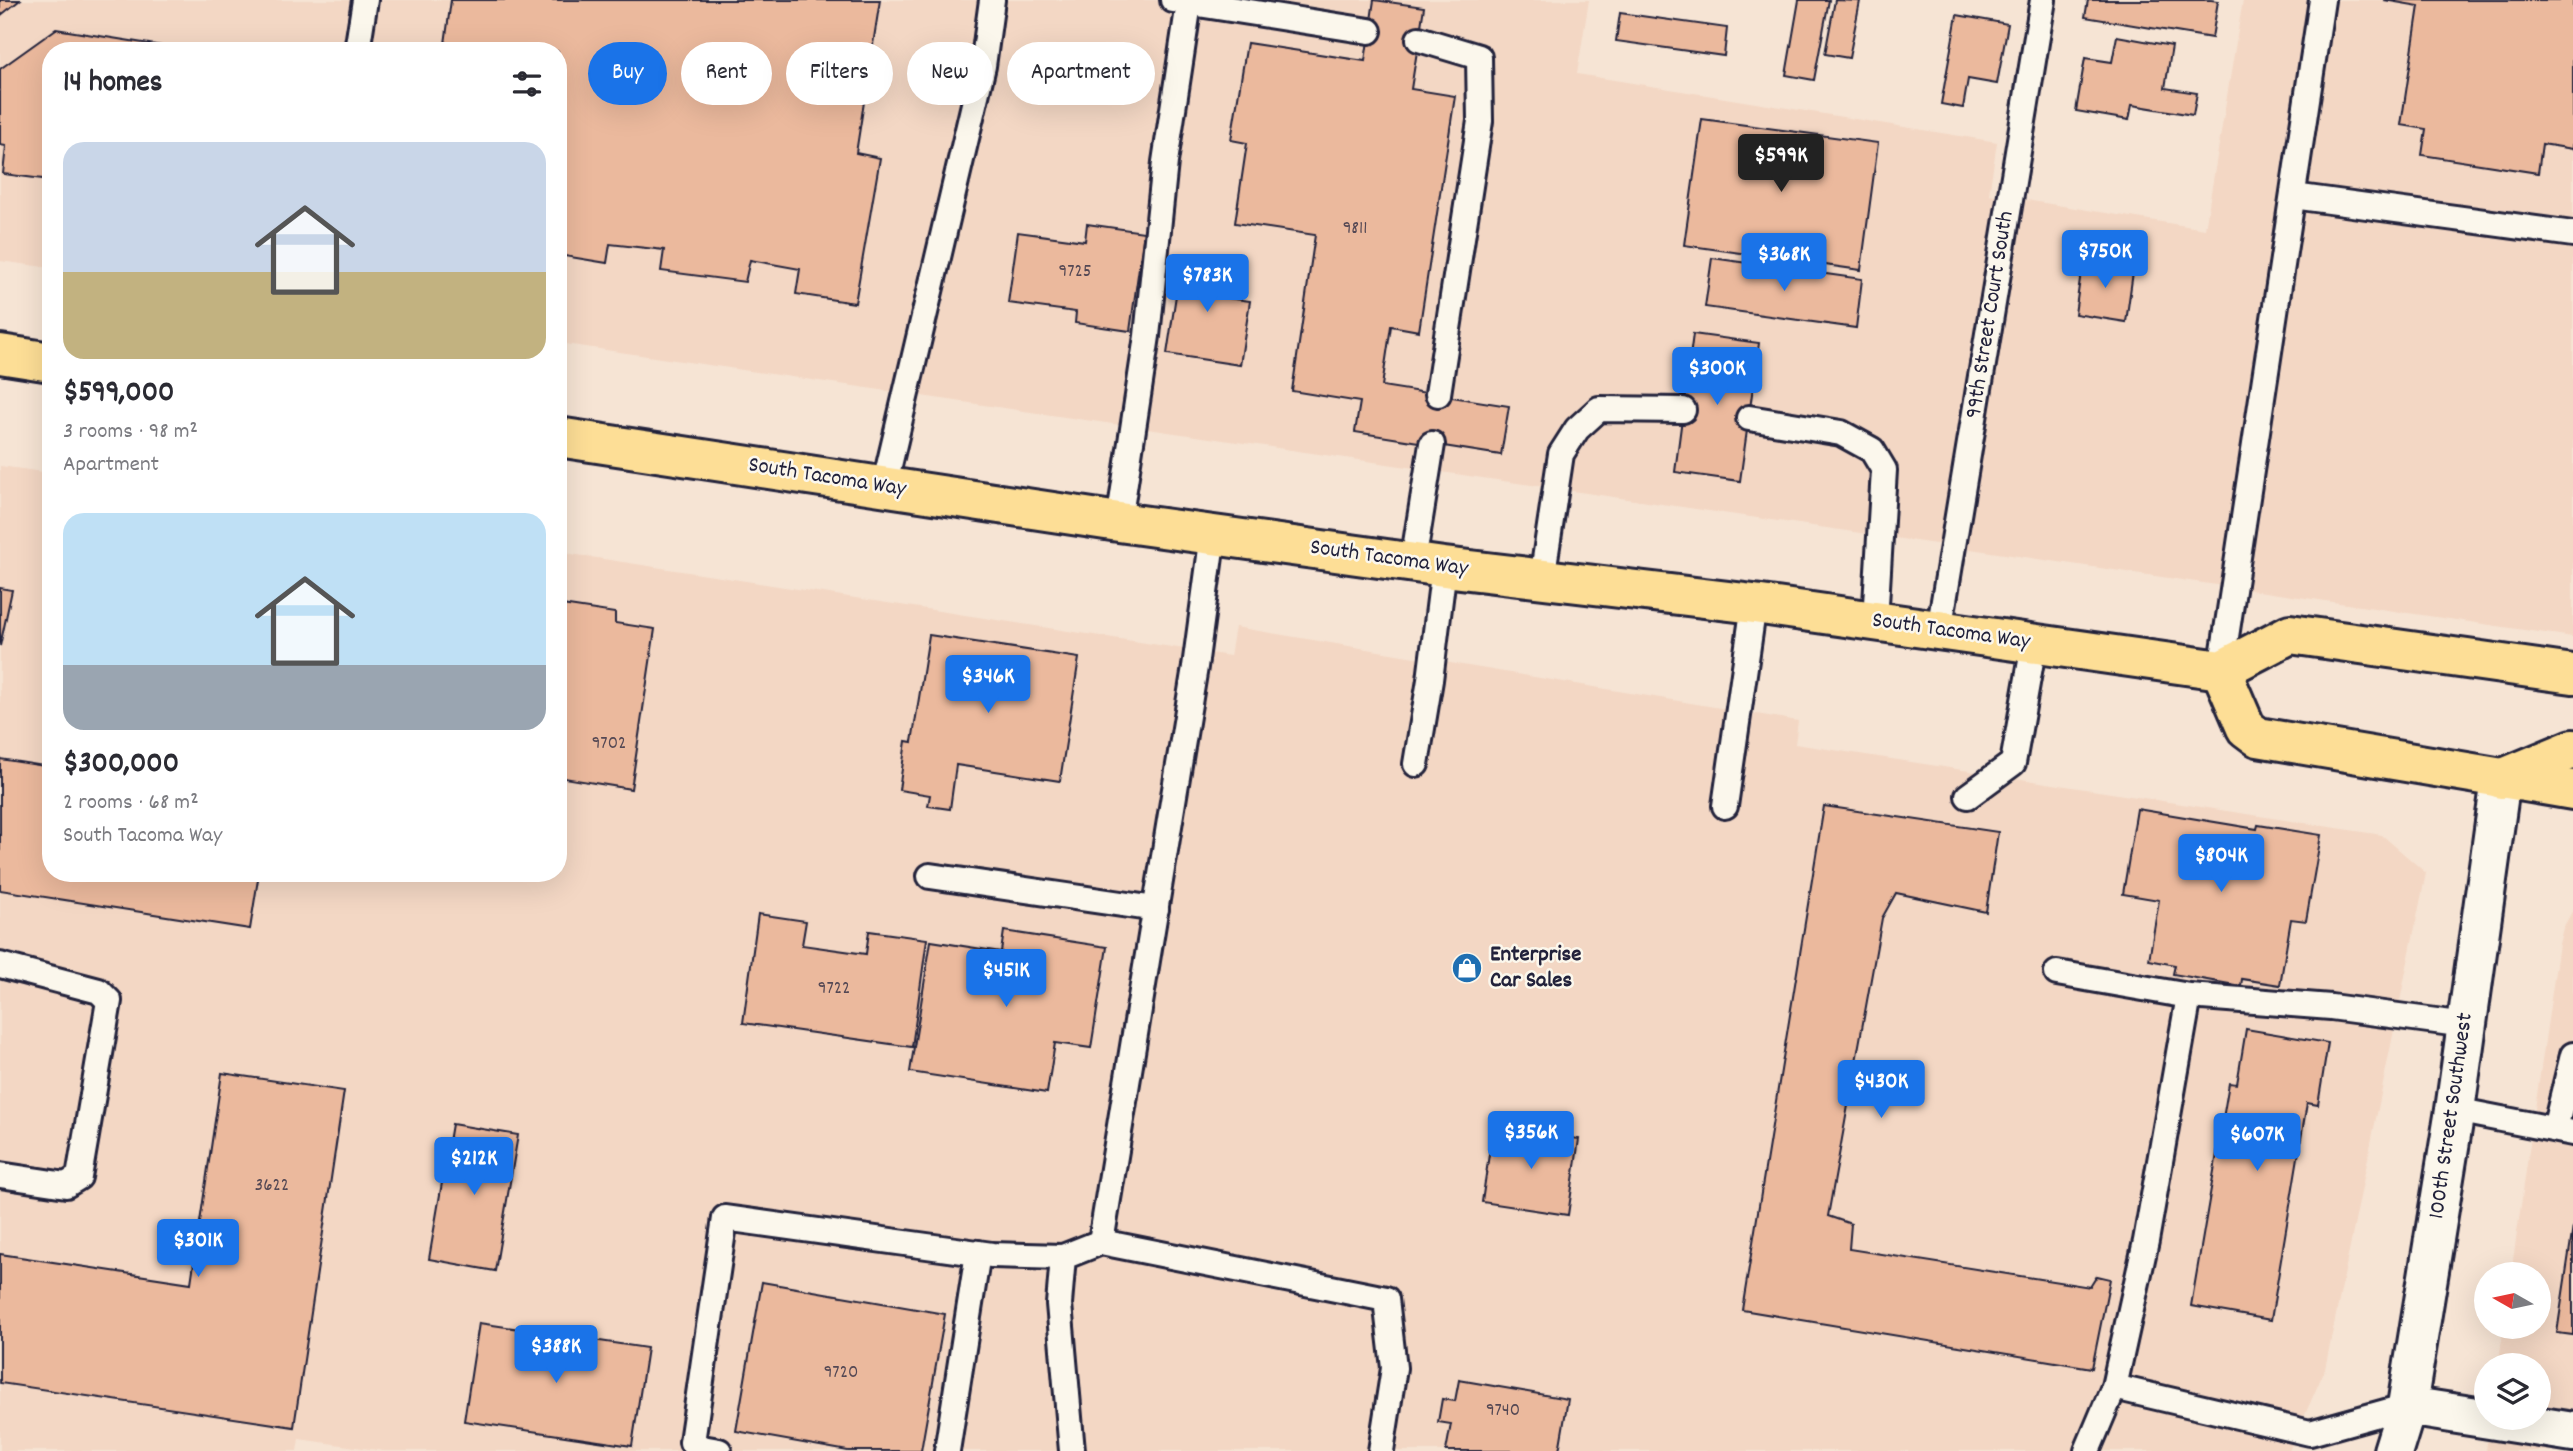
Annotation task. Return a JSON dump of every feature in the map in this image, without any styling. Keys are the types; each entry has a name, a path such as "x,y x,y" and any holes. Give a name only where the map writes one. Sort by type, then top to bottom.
{"main road":[{"path":"0,354 42,361"},
{"name":"South Tacoma Way","path":"567,438 1119,522 1542,579 1754,604 2221,670"},
{"path":"2573,674 2290,634 2221,670 2246,728 2258,737 2573,790"},
{"path":"2501,779 2573,749"},
{"name":"100th Street Southwest","path":"2393,1451 2407,1406 2455,1110 2501,779"},
{"path":"2407,1406 2573,1432"}],"lane":[{"path":"358,42 365,0"},
{"path":"884,487 982,66 992,0"},
{"name":"99th Street Court South","path":"1939,631 2043,0"},
{"path":"2221,670 2322,0"},
{"path":"1119,522 1147,336 1181,1 1369,31"},
{"path":"1419,39 1479,57 1480,121 1438,394"},
{"path":"2293,196 2573,234"},
{"path":"1542,579 1561,454 1577,429 1599,409 1683,410"},
{"path":"1749,418 1841,433 1872,450 1884,470 1875,621"},
{"path":"1416,764 1430,680 1428,564 1432,444"},
{"path":"1101,1242 1195,667 1213,534"},
{"path":"1726,806 1754,604"},
{"path":"1968,796 2013,763 2034,644"},
{"path":"930,876 1156,909"},
{"path":"0,965 99,991 109,1001 79,1177 66,1185 0,1175"},
{"path":"2057,973 2189,996 2331,1007 2466,1026"},
{"path":"2087,1451 2114,1387 2146,1241 2189,996"},
{"path":"2455,1110 2564,1131 2573,1055"},
{"path":"719,1451 702,1448 692,1442 726,1218 978,1253 1063,1257 1101,1242 1386,1299 1394,1368 1381,1451"},
{"path":"947,1451 978,1253"},
{"path":"1063,1257 1059,1304 1072,1451"},
{"path":"2114,1387 2310,1433 2407,1406"}],"shaded area":[{"path":"0,0 1589,0 1577,74 1997,142 1989,194 2205,229 2243,0 2573,0 2573,637 567,344 567,42 42,42 42,267 0,261"},
{"path":"0,466 42,472 42,882 567,882 567,553 1230,656 1235,627 1798,721 1795,744 2382,835 2426,873 2325,1369 2289,1451 384,1451 299,1439 297,1451 0,1451"},
{"path":"2573,910 2573,1451 2486,1451 2489,1430 2551,1430 2551,1353 2500,1353 2502,1339 2552,1339 2552,1262 2513,1262 2563,928"}],"building":[{"path":"0,0 20,0 0,16"},
{"path":"451,0 880,0 873,42 786,42 786,105 864,105 856,153 880,158 855,303 796,294 800,269 750,260 745,282 661,271 664,250 610,244 607,263 567,256 567,42 445,42"},
{"path":"1374,0 1424,7 1411,89 1455,96 1419,331 1391,326 1382,386 1509,406 1501,455 1355,432 1360,402 1292,391 1315,235 1235,223 1247,143 1231,140 1247,43 1365,61"},
{"path":"1799,0 1829,0 1814,80 1786,75"},
{"path":"1835,0 1860,1 1849,58 1825,54"},
{"path":"2088,0 2218,1 2212,38 2085,17"},
{"path":"2384,0 2573,0 2573,149 2542,144 2538,173 2422,155 2426,129 2401,125 2419,6"},
{"path":"1620,13 1727,28 1724,56 1616,41"},
{"path":"1957,15 2008,24 1997,84 1968,79 1963,108 1941,104"},
{"path":"56,29 137,42 42,42 42,179 3,174 6,146 0,145 0,69"},
{"path":"2117,36 2172,46 2165,88 2197,93 2193,115 2132,105 2129,120 2076,111 2085,58 2112,62"},
{"path":"1702,119 1878,143 1861,270 1684,245"},
{"path":"1087,224 1144,232 1130,331 1075,323 1076,312 1008,303 1018,232 1085,241"},
{"path":"1182,256 1232,264 1227,298 1250,301 1240,365 1167,354"},
{"path":"1712,258 1862,279 1856,328 1705,307"},
{"path":"2083,258 2134,265 2126,322 2075,314"},
{"path":"1693,334 1759,343 1740,481 1675,472"},
{"path":"0,588 12,590 0,646"},
{"path":"567,606 615,613 615,623 655,629 631,789 567,778"},
{"path":"929,635 1079,658 1060,781 956,765 950,809 928,806 930,795 899,790 906,741 912,742"},
{"path":"0,759 42,766 42,882 258,882 250,929 0,890"},
{"path":"1824,806 1998,832 1986,912 1896,893 1882,918 1828,1216 1851,1224 1849,1249 2090,1287 2097,1276 2110,1279 2092,1368 1742,1310"},
{"path":"2137,809 2257,829 2258,825 2321,835 2306,921 2291,919 2280,985 2242,979 2241,986 2173,974 2175,965 2149,960 2159,900 2123,894"},
{"path":"758,914 806,921 802,945 866,954 869,931 927,939 912,1047 743,1023"},
{"path":"1004,931 1107,947 1091,1048 1055,1043 1047,1093 910,1072 931,941 1001,952"},
{"path":"2246,1029 2328,1043 2318,1105 2307,1103 2271,1320 2191,1306 2229,1083 2237,1084"},
{"path":"222,1073 344,1091 294,1427 0,1383 0,1254 191,1283"},
{"path":"452,1124 518,1135 495,1271 429,1259"},
{"path":"1493,1127 1579,1139 1568,1215 1482,1202"},
{"path":"2573,1227 2573,1335 2557,1333"},
{"path":"762,1282 945,1314 921,1451 848,1451 736,1431"},
{"path":"479,1323 647,1348 632,1446 464,1421"},
{"path":"1459,1380 1568,1399 1559,1451 1446,1451 1451,1424 1438,1422 1442,1399 1455,1401"}],"place":[{"name":"Enterprise Car Sales","path":"1467,968"}]}
